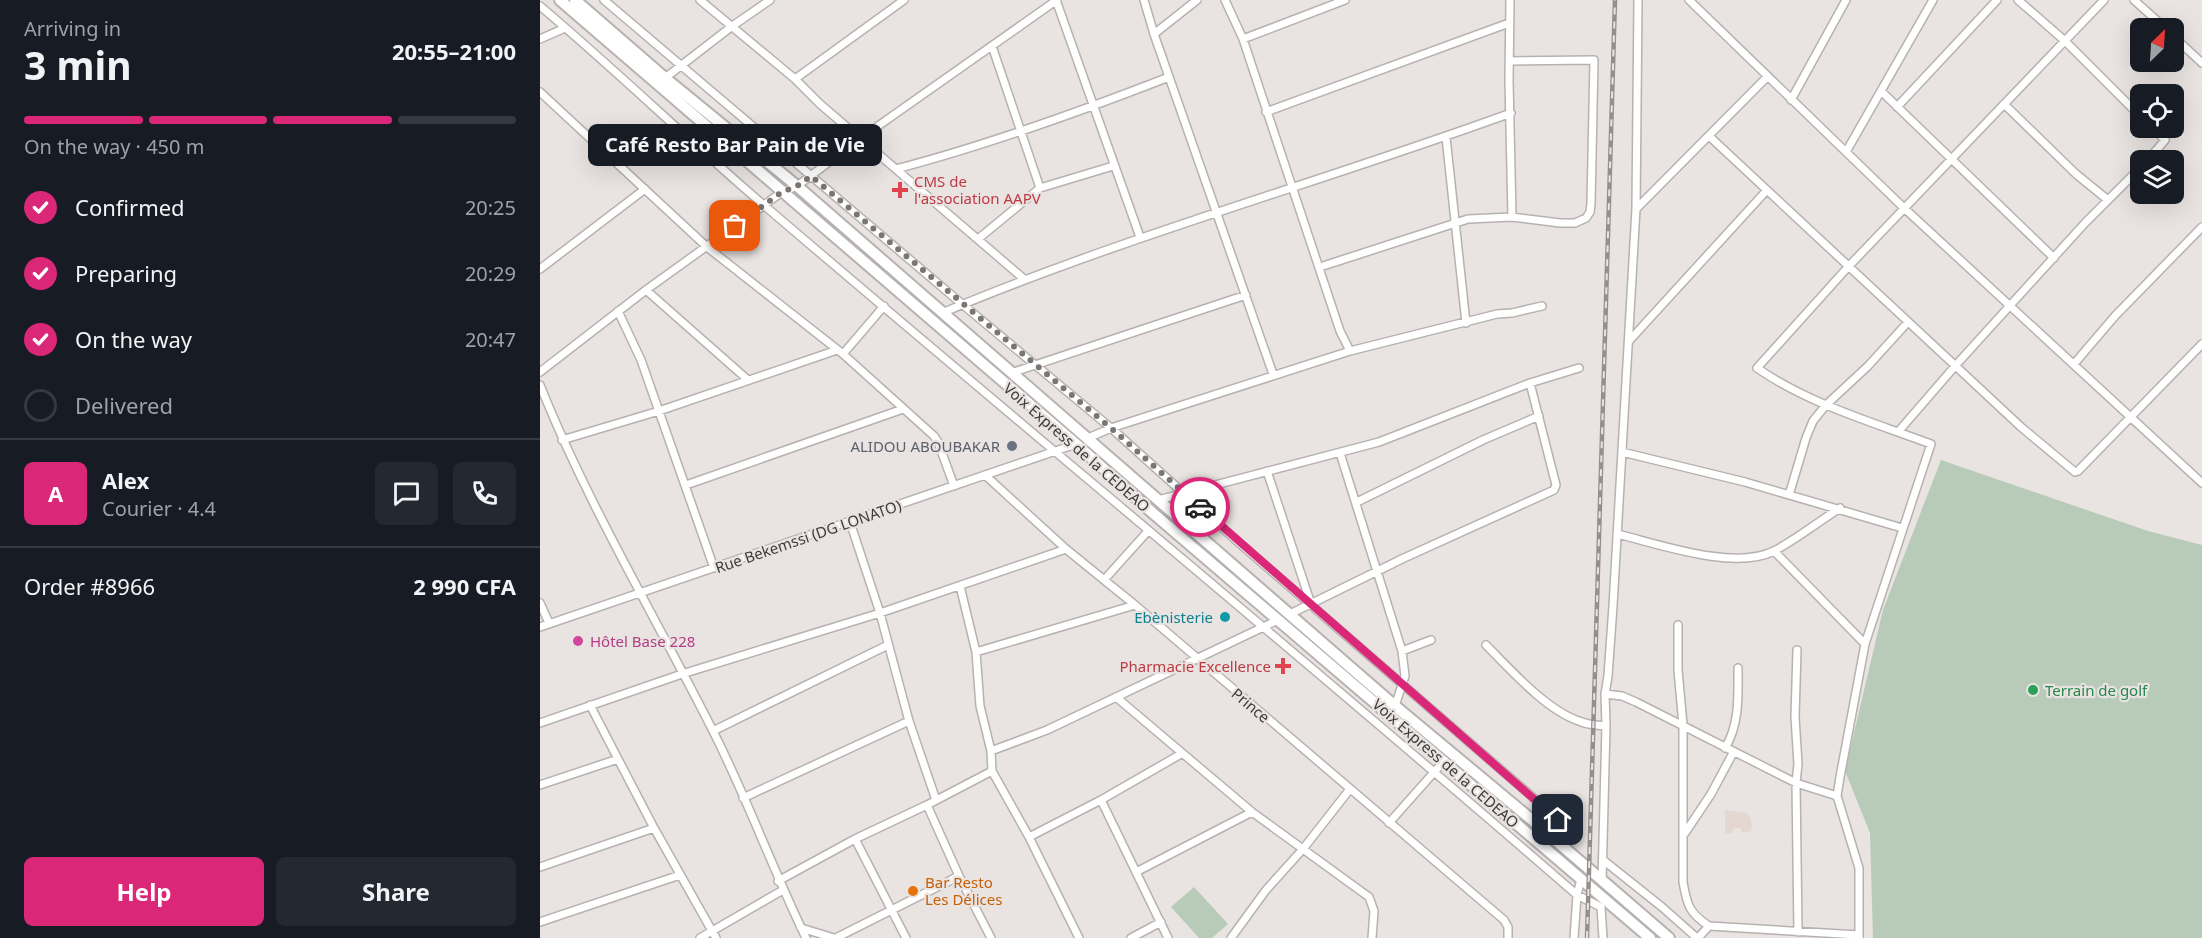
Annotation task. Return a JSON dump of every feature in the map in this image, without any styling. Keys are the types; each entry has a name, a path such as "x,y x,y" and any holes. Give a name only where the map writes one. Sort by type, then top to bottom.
{"main road":[{"name":"Voix Express de la CEDEAO","path":"560,0 1076,444 1154,514 1650,938"},
{"path":"575,0 665,78 797,186 1395,706 1669,938"}],"street":[{"path":"604,0 1111,428 1558,820 1560,844"},
{"path":"700,0 795,79 1024,279"},
{"path":"665,78 770,0"},
{"path":"795,79 904,0"},
{"path":"540,372 646,290 782,192 797,186 1056,0 1140,237"},
{"path":"1144,0 1273,374"},
{"path":"1154,34 1197,0"},
{"path":"1225,0 1242,39 1340,331 1350,351"},
{"path":"1242,39 1345,0"},
{"path":"1510,0 1512,217"},
{"path":"1602,881 1605,694 1636,209 1638,0"},
{"path":"1689,0 1904,208 2202,483"},
{"path":"1791,100 1846,0"},
{"path":"1846,152 1934,0"},
{"path":"1897,107 1997,0"},
{"path":"2018,0 2064,41 2130,106"},
{"path":"1677,625 1683,725 1683,882 1687,904 1692,913 1709,926 1859,936 1859,868 1837,796 1865,644 1931,444 1826,405 1757,368 1848,267 2104,0"},
{"path":"2134,0 2154,18"},
{"path":"540,6 764,206 1435,771 1577,894 1601,907 1603,938"},
{"path":"1266,112 1509,23"},
{"path":"540,39 565,28"},
{"path":"992,46 1040,188"},
{"path":"2184,46 2202,63"},
{"path":"1320,267 1454,222 1478,218 1512,217 1575,223 1586,218 1590,212 1594,60 1509,61"},
{"path":"896,169 934,159 1092,106 1169,77"},
{"path":"1636,209 1767,77"},
{"path":"540,92 707,247 840,352 937,439 954,486"},
{"path":"1882,92 2054,258"},
{"path":"2004,104 2054,150 2076,174 2108,200"},
{"path":"942,313 1024,279 1140,237 1446,137 1511,113"},
{"path":"1709,136 2021,427 2075,472 2202,344"},
{"path":"1446,137 1466,323"},
{"path":"2156,150 2165,140 2163,138"},
{"path":"978,239 1040,188 1113,166"},
{"path":"1898,432 1956,365 2130,178"},
{"path":"540,269 645,189"},
{"path":"1629,342 1767,190"},
{"path":"2074,364 2115,316 2202,227"},
{"path":"646,290 748,380"},
{"path":"1011,373 1245,296"},
{"path":"562,440 840,352 884,306"},
{"path":"1088,438 1111,428 1273,374 1350,351 1497,314 1542,306"},
{"path":"618,311 641,360 714,568"},
{"path":"1789,495 1813,421 1826,405 1862,373 1908,322"},
{"path":"1158,500 1340,453 1406,433 1530,383 1579,368"},
{"path":"1290,614 1554,490 1556,485 1530,383"},
{"path":"540,385 562,440 713,731 778,881 806,938"},
{"path":"686,485 903,409"},
{"path":"1357,502 1483,440 1539,416"},
{"name":"Rue Bekemssi (DG LONATO)","path":"540,627 1076,444"},
{"path":"1622,452 1745,482 1902,528"},
{"path":"1340,453 1402,651 1405,665 1395,706"},
{"path":"1268,471 1311,604"},
{"name":"Prince","path":"985,475 1066,549 1135,605 1504,920 1508,927 1508,938"},
{"path":"1617,534 1732,559 1747,559 1774,551 1840,508"},
{"path":"850,522 880,613 909,721 936,800"},
{"path":"1104,580 1148,531"},
{"path":"540,723 682,674 880,613 1066,549"},
{"path":"1774,551 1865,644"},
{"path":"960,586 976,652 980,706 991,751 992,771 1029,837 1079,938"},
{"path":"540,603 549,623"},
{"path":"976,652 1135,605"},
{"path":"991,751 1047,730 1278,620"},
{"path":"1402,651 1431,640"},
{"path":"713,731 888,645"},
{"path":"1486,645 1520,680 1555,708 1578,721 1606,726"},
{"path":"1797,650 1795,717 1798,764 1796,783 1798,932"},
{"path":"1725,748 1731,738 1737,710 1738,668"},
{"path":"1605,694 1622,696 1796,783 1837,796"},
{"path":"1116,697 1252,812 1369,897 1374,911 1372,938"},
{"path":"590,705 654,828 715,935"},
{"path":"743,798 909,721"},
{"path":"1684,834 1711,794 1733,753"},
{"path":"1029,837 1101,800 1181,754"},
{"path":"540,785 618,759"},
{"path":"1389,823 1444,761"},
{"path":"778,881 855,839 927,806 992,771"},
{"path":"1231,938 1266,890 1303,849 1350,789"},
{"path":"1101,800 1168,938"},
{"path":"927,806 991,938"},
{"path":"1136,872 1252,812"},
{"path":"540,867 654,828"},
{"path":"855,839 906,938"},
{"path":"1603,860 1697,938 1709,926"},
{"path":"540,922 680,875"},
{"path":"801,928 835,938 959,876"},
{"path":"1574,938 1577,894 1581,879"},
{"path":"700,938 715,935 783,890"},
{"path":"1131,938 1161,922"}],"shaded area":[{"path":"1725,810 1748,813 1752,824 1751,831 1742,833 1740,828 1733,828 1732,833 1725,834"}],"green space":[{"name":"Terrain de golf","path":"1941,460 2148,531 2202,545 2202,938 1873,938 1870,833 1845,771 1883,610"},
{"path":"1194,887 1228,924 1212,938 1199,938 1171,907"}],"railway":[{"path":"1587,938 1615,0"}],"way so far":[{"path":"735,226 782,192 797,186 811,176 1111,428 1200,507"}],"place":[{"name":"CMS de l'association AAPV","path":"900,190"},
{"name":"Café Resto Bar Pain de Vie","path":"735,226"},
{"name":"ALIDOU ABOUBAKAR","path":"1012,446"},
{"name":"Ebènisterie","path":"1225,617"},
{"name":"Hôtel Base 228","path":"578,641"},
{"name":"Pharmacie Excellence","path":"1283,666"},
{"name":"Terrain de golf","path":"2033,690"},
{"name":"Bar Resto Les Délices","path":"913,891"}],"route":[{"path":"1200,507 1558,820"}]}
